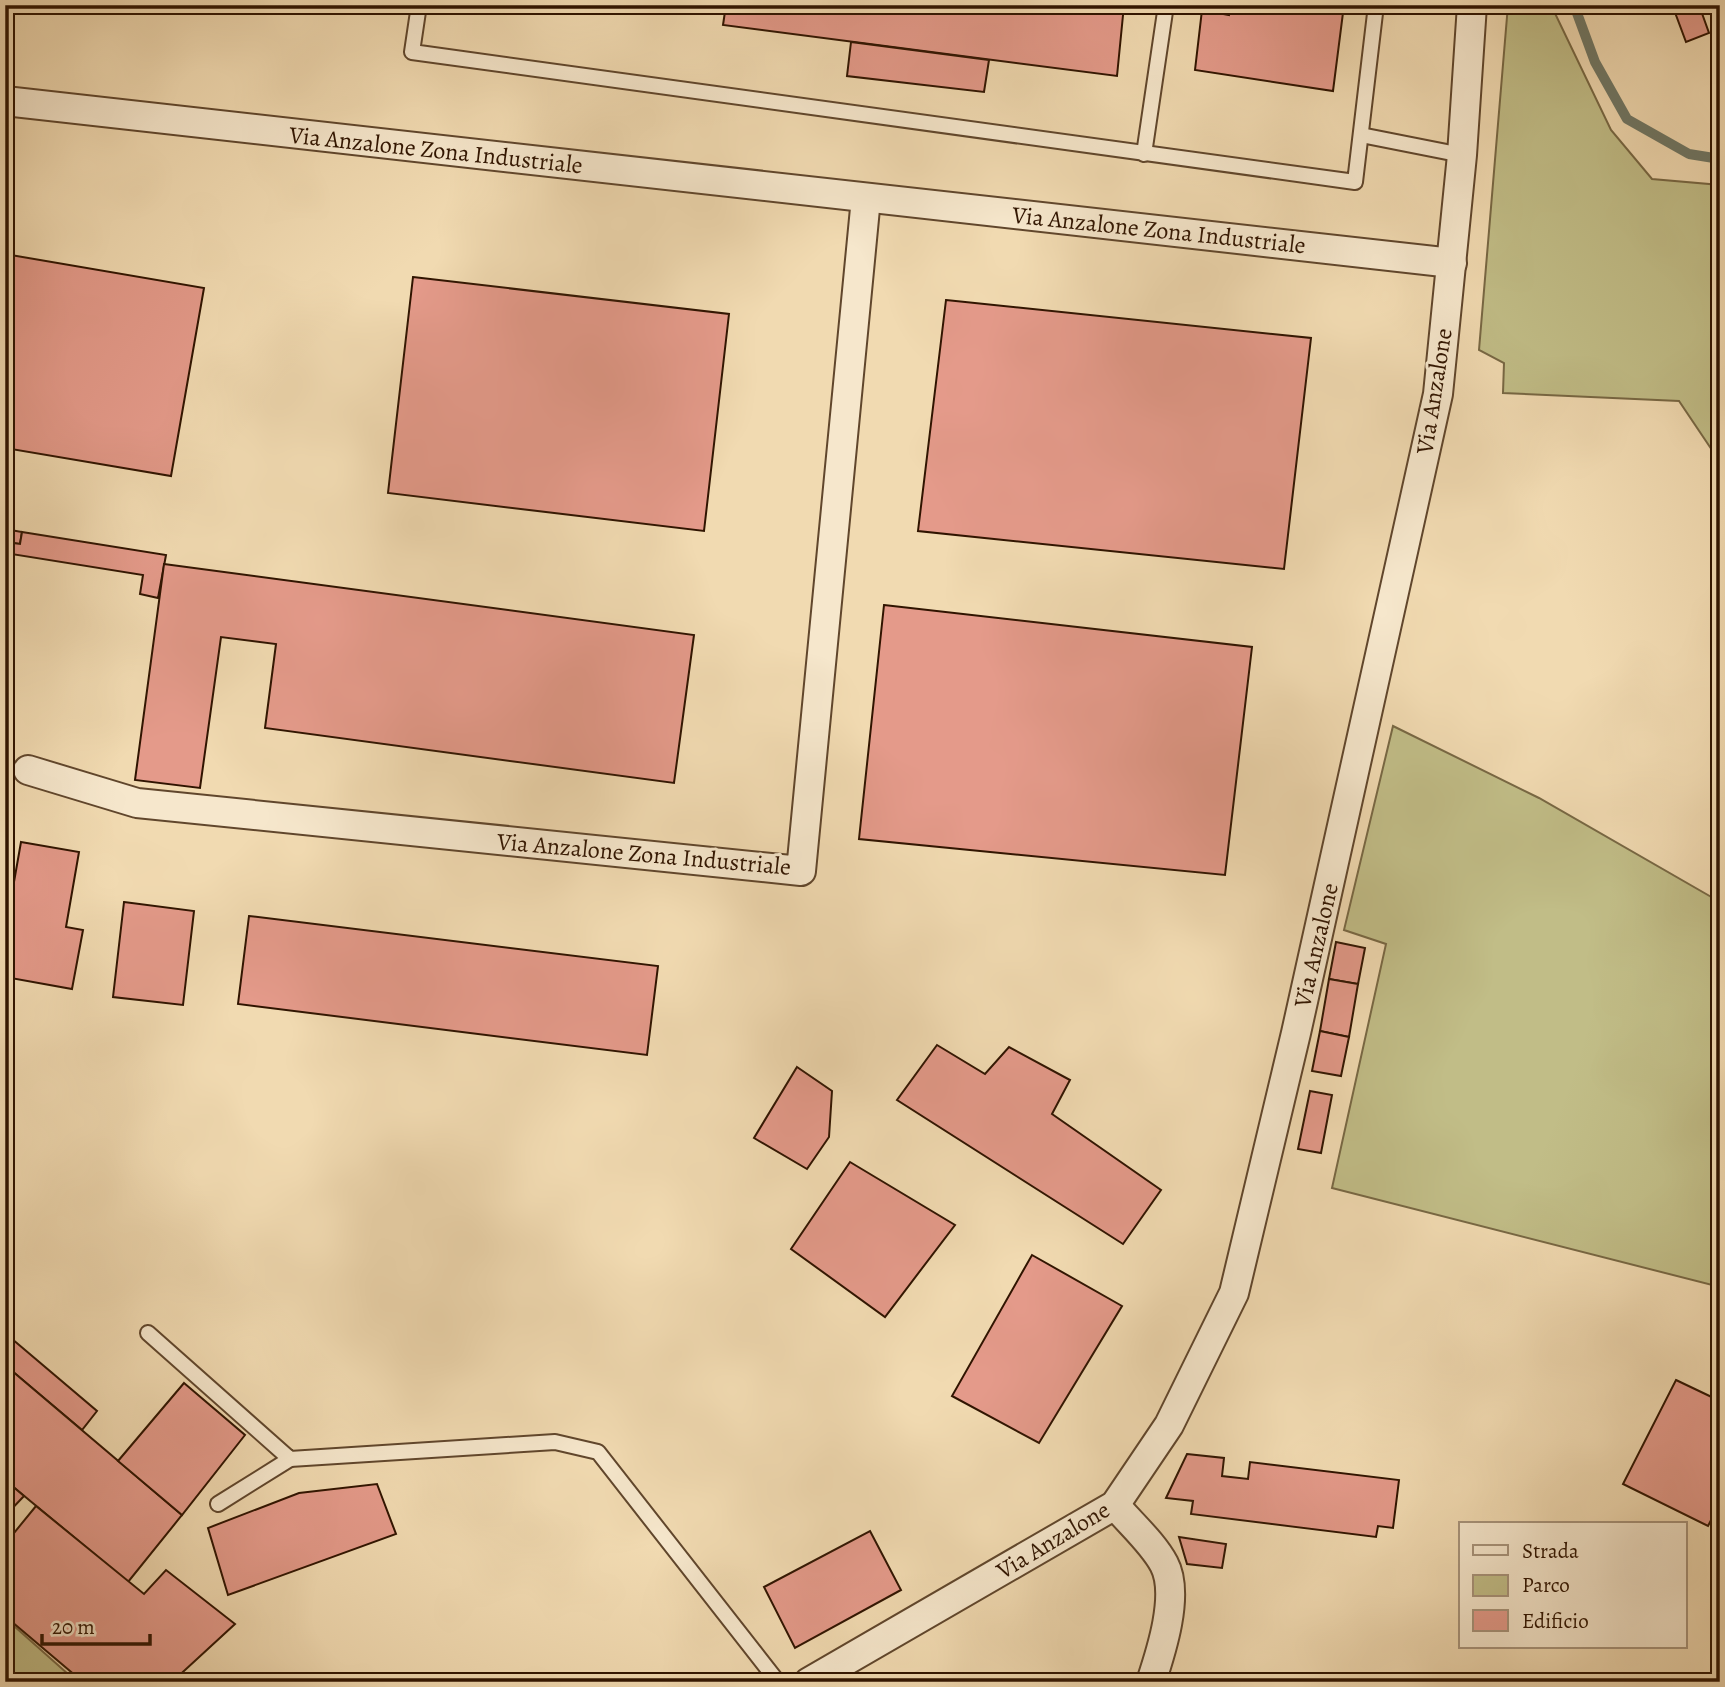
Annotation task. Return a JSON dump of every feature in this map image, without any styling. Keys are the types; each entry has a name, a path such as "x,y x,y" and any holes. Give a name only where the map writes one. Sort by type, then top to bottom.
{"street":[{"name":"Via Anzalone","path":"808,1682 1115,1505 1169,1425 1234,1293 1296,1033 1438,394 1462,155 1472,5"},
{"name":"Via Anzalone Zona Industriale","path":"5,102 1452,263"},
{"name":"Via Anzalone Zona Industriale","path":"28,770 137,803 801,871 866,198"},
{"path":"1115,1505 1165,1565 1171,1590 1163,1648 1151,1682"}],"lane":[{"path":"419,5 412,52 1355,183 1376,5"},
{"path":"1144,153 1166,5"},
{"path":"1361,135 1462,155"},
{"path":"148,1333 290,1459"},
{"path":"218,1504 290,1459 555,1442 598,1452 778,1682"}],"green space":[{"path":"1508,5 1551,5 1611,130 1652,179 1720,185 1720,462 1679,401 1503,393 1504,363 1479,350"},
{"path":"1393,726 1539,798 1720,902 1720,1287 1332,1188 1386,944 1344,930"},
{"path":"5,1618 77,1682 5,1682"}],"building":[{"path":"726,5 1124,5 1117,76 723,25"},
{"path":"1231,5 1344,5 1333,91 1195,70 1202,10 1229,15"},
{"path":"1699,5 1709,33 1686,42 1673,7"},
{"path":"851,42 989,60 984,92 847,76"},
{"path":"5,254 204,288 171,476 5,448"},
{"path":"413,277 729,314 704,531 388,493"},
{"path":"946,300 1311,338 1284,569 918,531"},
{"path":"5,529 22,532 20,544 5,542"},
{"path":"22,532 166,555 158,598 140,594 143,575 5,553 5,542 20,544"},
{"path":"164,564 694,635 674,783 265,728 276,644 221,637 200,788 135,780"},
{"path":"884,605 1252,647 1225,875 859,839"},
{"path":"21,842 79,852 66,927 83,930 72,989 5,977 5,933"},
{"path":"124,902 194,911 183,1005 113,997"},
{"path":"249,916 658,966 647,1055 238,1004"},
{"path":"1336,942 1365,948 1358,984 1329,979"},
{"path":"1329,979 1358,984 1349,1037 1320,1031"},
{"path":"1320,1031 1349,1037 1341,1076 1312,1071"},
{"path":"937,1045 985,1074 1009,1047 1070,1080 1052,1114 1161,1190 1123,1244 897,1100"},
{"path":"797,1067 832,1091 829,1137 807,1169 754,1138"},
{"path":"1310,1091 1332,1095 1321,1153 1298,1149"},
{"path":"850,1162 955,1225 885,1317 791,1249"},
{"path":"1032,1255 1122,1306 1039,1443 952,1396"},
{"path":"5,1333 97,1411 82,1430 5,1365"},
{"path":"5,1365 182,1515 128,1582 5,1480"},
{"path":"1676,1380 1720,1401 1720,1503 1708,1526 1623,1484"},
{"path":"184,1383 245,1435 182,1515 118,1461"},
{"path":"1187,1454 1224,1458 1222,1476 1248,1479 1250,1462 1399,1480 1393,1528 1378,1526 1376,1537 1191,1514 1193,1501 1166,1498"},
{"path":"5,1480 24,1496 5,1516"},
{"path":"377,1484 396,1534 228,1595 208,1528 299,1493"},
{"path":"36,1506 144,1594 166,1570 235,1624 172,1682 83,1682 5,1616 5,1544"},
{"path":"870,1531 901,1590 795,1648 764,1587"},
{"path":"1179,1537 1226,1544 1222,1568 1187,1564"}],"waterway":[{"path":"1574,5 1595,62 1627,119 1689,154 1720,159"}]}
